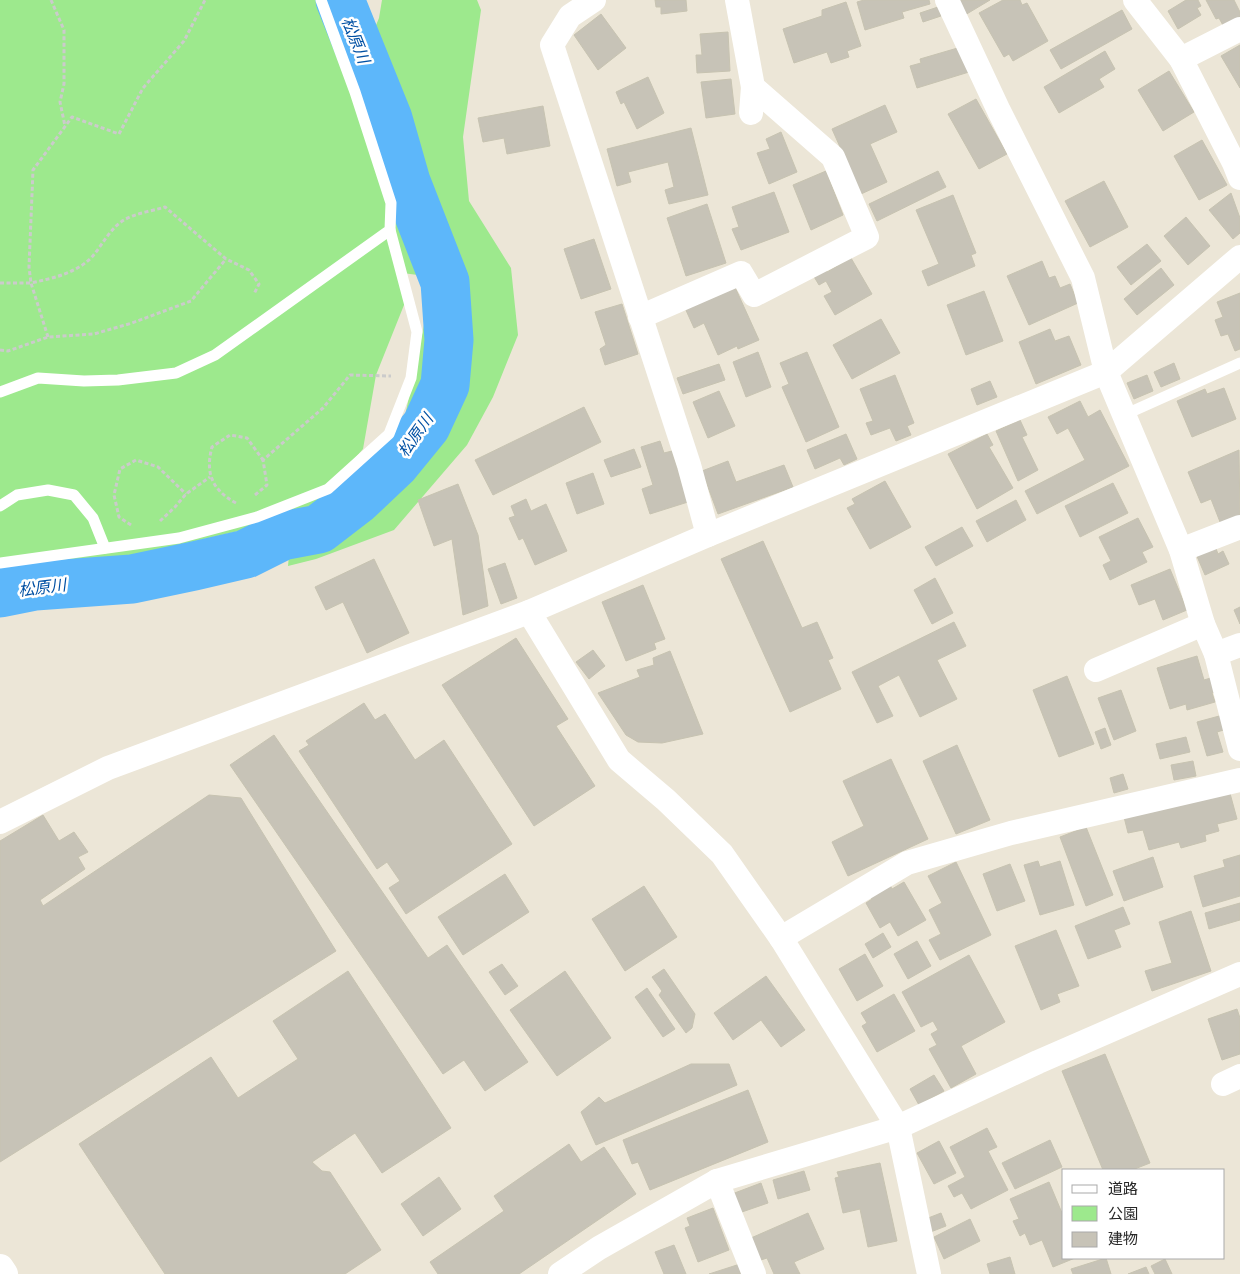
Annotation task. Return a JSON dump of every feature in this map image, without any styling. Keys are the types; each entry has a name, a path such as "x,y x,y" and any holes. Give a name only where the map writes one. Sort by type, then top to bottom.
{"street":[{"path":"594,0 570,16 552,46 688,465 708,534"},
{"path":"737,0 753,87 751,113"},
{"path":"947,0 999,111 1083,278 1106,372 1181,550 1203,624 1216,654 1240,749"},
{"path":"1135,0 1181,59 1240,178"},
{"path":"1181,59 1240,29"},
{"path":"640,317 740,274 754,295 867,237 833,157 753,87"},
{"path":"0,822 108,768 529,612 708,534 1106,372 1240,257"},
{"path":"1181,550 1240,527"},
{"path":"529,612 619,760 666,800 722,854 781,938 898,1127 930,1274"},
{"path":"1096,670 1203,624"},
{"path":"1216,654 1240,645"},
{"path":"781,938 907,862 1011,833 1240,780"},
{"path":"560,1274 599,1248 717,1181 898,1127 1038,1062 1240,974"},
{"path":"717,1181 754,1274"},
{"path":"0,1268 4,1274"}],"lane":[{"path":"0,563 179,538 257,516 328,489 389,434 411,378 417,332 390,230 391,203 356,92 321,0"},
{"path":"0,392 38,378 84,381 118,380 176,373 215,355 390,230"},
{"path":"1124,415 1240,363"},
{"path":"0,506 17,495 48,490 74,495 93,518 105,548"}],"path":[{"path":"51,0 64,30 64,84 60,102 66,126"},
{"path":"48,337 31,283 29,267 33,170 72,117 119,134 143,88 184,41 205,0"},
{"path":"0,283 31,283 61,276 76,269 91,257 123,220 165,207 226,259 248,270 259,284 254,294"},
{"path":"0,350 8,350 48,337 94,334 132,323 191,301 226,259"},
{"path":"263,460 323,408 350,375 411,378"},
{"path":"238,504 223,496 210,477 209,459 212,447 230,435 248,438 263,460 267,486 250,498"},
{"path":"138,530 118,517 114,495 120,470 136,460 158,467 186,494"},
{"path":"154,527 186,494 210,477"}],"green space":[{"path":"0,0 321,0 352,83 379,18 382,0 477,0 481,10 463,137 469,201 511,268 518,335 493,397 467,445 394,530 316,559 288,566 291,534 395,464 434,277 402,273 408,295 376,375 363,449 304,516 105,562 0,565"}],"building":[{"path":"655,0 686,0 687,11 661,14 661,7 656,7"},
{"path":"864,0 929,0 930,4 902,12 904,18 865,30 857,2"},
{"path":"959,0 990,0 965,15"},
{"path":"1003,0 1020,0 1022,5 1027,3 1048,41 1013,61 1009,54 1004,57 979,13"},
{"path":"1186,0 1198,0 1201,6 1197,8 1201,15 1178,29 1168,11"},
{"path":"1206,0 1234,0 1240,12 1240,21 1225,29 1219,18 1216,19"},
{"path":"846,2 861,46 847,51 849,57 831,63 827,52 794,63 783,29 822,16 822,10"},
{"path":"938,7 941,16 923,22 920,13"},
{"path":"1122,10 1132,29 1061,69 1050,50"},
{"path":"601,14 626,48 598,70 574,35"},
{"path":"728,32 730,71 697,73 696,55 702,55 700,34"},
{"path":"1240,45 1240,88 1221,56"},
{"path":"961,47 969,72 917,88 910,66 921,63 920,59"},
{"path":"1105,51 1115,69 1099,79 1104,87 1059,113 1044,87"},
{"path":"1169,71 1194,112 1163,131 1138,90"},
{"path":"648,77 664,113 637,129 624,102 621,104 616,92"},
{"path":"731,79 735,114 706,118 701,82"},
{"path":"976,99 1007,154 979,169 948,114"},
{"path":"885,105 897,132 870,144 887,182 861,194 832,129"},
{"path":"543,106 550,146 507,154 504,138 483,142 478,118"},
{"path":"691,128 708,195 669,204 665,190 674,187 668,162 628,172 631,182 617,186 607,149"},
{"path":"781,132 797,172 769,184 757,153 770,149 766,139"},
{"path":"1202,140 1227,185 1199,200 1174,156"},
{"path":"826,171 843,215 811,230 793,185"},
{"path":"938,171 946,187 877,221 869,204"},
{"path":"1104,181 1128,227 1090,247 1065,201"},
{"path":"774,192 789,232 741,250 732,229 739,227 732,207"},
{"path":"1231,193 1240,218 1240,233 1233,239 1209,210"},
{"path":"953,195 976,253 971,255 975,266 928,286 922,271 939,264 916,210"},
{"path":"707,204 726,263 686,276 667,218"},
{"path":"1186,217 1210,246 1188,265 1164,236"},
{"path":"594,239 611,289 581,299 564,249"},
{"path":"1147,244 1161,261 1131,285 1117,267"},
{"path":"851,258 872,294 835,315 824,296 832,292 826,281 819,285 813,275 824,268 827,272"},
{"path":"1042,261 1049,278 1055,276 1060,288 1070,284 1078,303 1029,325 1007,276"},
{"path":"1161,268 1174,285 1137,315 1124,299"},
{"path":"734,285 759,340 738,349 737,346 718,355 704,323 694,328 685,308"},
{"path":"984,291 1003,341 966,355 947,305"},
{"path":"1240,293 1240,349 1235,351 1228,334 1221,336 1215,320 1223,317 1217,302"},
{"path":"622,304 638,354 605,365 600,349 606,345 595,312"},
{"path":"881,319 900,353 852,379 833,345"},
{"path":"1050,329 1055,341 1069,336 1081,365 1036,384 1019,342"},
{"path":"758,352 771,387 746,397 733,362"},
{"path":"807,352 839,427 806,442 782,387 789,384 780,363"},
{"path":"1174,363 1180,379 1161,387 1154,372"},
{"path":"719,364 725,380 683,394 677,378"},
{"path":"895,375 914,423 907,426 911,435 896,441 890,428 871,435 866,423 873,421 860,389"},
{"path":"1147,375 1153,391 1134,399 1127,383"},
{"path":"990,381 997,397 977,405 971,389"},
{"path":"1224,388 1236,419 1192,437 1177,401 1205,389 1207,394"},
{"path":"719,391 735,426 708,438 693,402"},
{"path":"1080,401 1088,417 1100,410 1129,466 1037,514 1025,491 1085,460 1068,428 1057,434 1048,417"},
{"path":"584,407 601,442 493,495 475,460"},
{"path":"1020,420 1027,435 1022,437 1038,470 1018,481 996,431"},
{"path":"846,434 857,459 844,465 840,458 815,469 807,450"},
{"path":"987,434 993,445 989,447 1013,488 977,509 948,454"},
{"path":"660,441 664,453 672,451 688,502 650,514 642,489 653,485 641,447"},
{"path":"634,449 641,467 611,477 604,460"},
{"path":"1239,450 1240,519 1222,527 1211,499 1201,503 1188,472"},
{"path":"728,461 736,482 784,465 793,487 718,514 702,471"},
{"path":"593,473 604,504 577,514 566,483"},
{"path":"885,481 911,527 870,549 847,508 855,504 852,499"},
{"path":"1113,483 1128,513 1080,537 1065,506"},
{"path":"458,484 478,535 488,606 463,615 452,539 434,546 418,500"},
{"path":"526,499 531,511 546,504 567,551 535,565 523,538 519,540 509,518 515,516 511,506"},
{"path":"1016,500 1026,520 987,542 976,521"},
{"path":"1138,518 1153,547 1142,552 1147,562 1110,580 1103,565 1111,561 1099,537"},
{"path":"962,527 973,546 936,566 925,547"},
{"path":"763,541 802,628 817,622 833,658 828,660 841,689 790,712 721,559"},
{"path":"1215,546 1218,554 1223,551 1229,564 1205,575 1196,554"},
{"path":"374,559 409,633 367,653 343,602 326,610 315,587"},
{"path":"505,563 517,598 501,604 488,569"},
{"path":"1170,569 1187,610 1163,620 1155,599 1139,605 1131,585"},
{"path":"935,578 953,613 932,624 914,590"},
{"path":"643,585 665,639 654,643 656,649 626,661 602,602"},
{"path":"1240,607 1240,624 1234,610"},
{"path":"954,622 966,646 937,660 957,699 920,717 899,675 878,686 893,716 877,723 852,672"},
{"path":"516,638 568,719 556,726 595,786 534,826 442,685"},
{"path":"593,650 605,666 589,679 576,662"},
{"path":"670,651 703,734 662,743 638,742 626,735 598,693 640,677 637,670 654,665 653,658"},
{"path":"1197,656 1204,680 1214,677 1218,691 1212,693 1215,702 1187,710 1186,704 1170,709 1157,668"},
{"path":"1067,676 1094,744 1059,757 1033,690"},
{"path":"1121,690 1136,731 1114,740 1098,698"},
{"path":"364,703 375,720 385,714 415,760 444,740 512,844 406,914 389,888 400,881 387,862 377,869 299,751 309,745 306,741"},
{"path":"1223,715 1227,729 1217,732 1223,752 1207,756 1197,722"},
{"path":"1105,728 1111,745 1101,749 1095,732"},
{"path":"274,735 428,958 447,945 528,1062 485,1091 464,1060 443,1074 230,765"},
{"path":"1186,737 1190,752 1160,759 1156,744"},
{"path":"957,745 990,820 956,834 923,761"},
{"path":"891,759 928,839 848,876 832,842 864,826 843,781"},
{"path":"1193,761 1196,776 1174,780 1171,765"},
{"path":"1123,774 1128,789 1114,793 1110,778"},
{"path":"1228,786 1237,819 1217,824 1219,831 1205,835 1206,841 1181,848 1179,842 1149,850 1143,830 1128,833 1123,813"},
{"path":"209,795 241,798 336,951 0,1162 0,841 43,815 59,841 74,832 88,852 78,857 85,869 40,900 43,906"},
{"path":"1086,827 1113,895 1086,906 1060,837"},
{"path":"1240,855 1240,896 1203,907 1194,876 1225,867 1223,860"},
{"path":"1153,857 1163,887 1124,901 1113,871"},
{"path":"1038,861 1040,867 1060,861 1074,905 1040,915 1024,865"},
{"path":"956,862 991,935 940,960 929,940 941,934 929,910 942,903 928,876"},
{"path":"1010,864 1025,901 997,911 983,874"},
{"path":"505,874 529,912 463,955 438,917"},
{"path":"904,882 926,920 898,936 890,922 880,928 866,903 872,899 869,894 889,883 892,889"},
{"path":"644,886 677,937 625,971 592,919"},
{"path":"1240,903 1240,920 1209,929 1205,913"},
{"path":"1123,907 1130,924 1114,930 1121,947 1088,959 1075,926"},
{"path":"1191,911 1211,971 1152,991 1145,971 1172,963 1159,922"},
{"path":"1056,930 1079,986 1057,994 1060,1002 1041,1010 1015,946"},
{"path":"883,933 891,947 873,958 865,944"},
{"path":"917,941 931,966 908,979 894,954"},
{"path":"865,954 883,986 857,1001 839,969"},
{"path":"969,955 1005,1022 961,1046 976,1074 951,1088 929,1049 937,1045 931,1034 938,1030 933,1021 921,1027 902,992"},
{"path":"502,964 518,986 505,995 489,972"},
{"path":"664,969 695,1014 692,1028 686,1033 659,995 662,991 652,977"},
{"path":"348,971 451,1128 382,1173 355,1133 312,1162 322,1171 330,1172 381,1250 345,1274 165,1274 79,1144 211,1057 238,1098 298,1059 273,1021"},
{"path":"565,971 611,1038 557,1076 510,1010"},
{"path":"766,976 805,1030 781,1047 761,1020 733,1040 714,1013"},
{"path":"647,988 675,1029 663,1037 635,997"},
{"path":"894,994 915,1031 877,1052 862,1026 867,1023 861,1013"},
{"path":"1237,1009 1240,1018 1240,1054 1222,1060 1208,1019"},
{"path":"1105,1054 1150,1163 1135,1169 1103,1169 1062,1071"},
{"path":"691,1064 729,1064 737,1085 596,1145 581,1112 599,1097 605,1103"},
{"path":"934,1075 944,1091 919,1105 910,1089"},
{"path":"748,1090 768,1142 650,1190 638,1162 632,1164 623,1140"},
{"path":"987,1128 997,1147 988,1151 1008,1190 971,1209 962,1193 954,1197 948,1186 965,1177 950,1147"},
{"path":"1050,1140 1062,1167 1015,1189 1002,1163"},
{"path":"939,1141 956,1173 934,1184 917,1153"},
{"path":"569,1144 581,1162 604,1147 636,1194 519,1274 438,1274 430,1262 504,1211 494,1196"},
{"path":"880,1163 897,1241 868,1247 860,1209 843,1213 835,1178 839,1177 837,1172"},
{"path":"804,1171 810,1190 778,1199 773,1180"},
{"path":"439,1177 461,1209 423,1236 401,1204"},
{"path":"1049,1182 1062,1213 1062,1259 1073,1259 1053,1267 1042,1240 1030,1245 1025,1233 1020,1236 1013,1221 1019,1219 1010,1199"},
{"path":"761,1183 768,1203 739,1213 732,1194"},
{"path":"713,1208 729,1250 698,1262 685,1228 690,1226 687,1218"},
{"path":"808,1213 824,1249 794,1262 800,1274 774,1274 767,1258 761,1260 751,1238"},
{"path":"941,1213 946,1226 928,1233 923,1220"},
{"path":"970,1219 980,1241 944,1259 934,1237"},
{"path":"674,1245 686,1274 664,1274 655,1252"},
{"path":"1010,1257 1015,1274 990,1274 987,1264"},
{"path":"1106,1259 1111,1274 1073,1274 1071,1269"},
{"path":"1165,1259 1172,1274 1155,1274 1151,1266"},
{"path":"740,1264 744,1274 709,1274"},
{"path":"1146,1267 1149,1274 1128,1274"}],"waterway":[{"name":"松原川","path":"0,593 35,586 132,579 246,554 282,536 319,529 358,499 395,464 426,426 445,385 449,340 445,282 406,182 388,119 340,0"}]}
